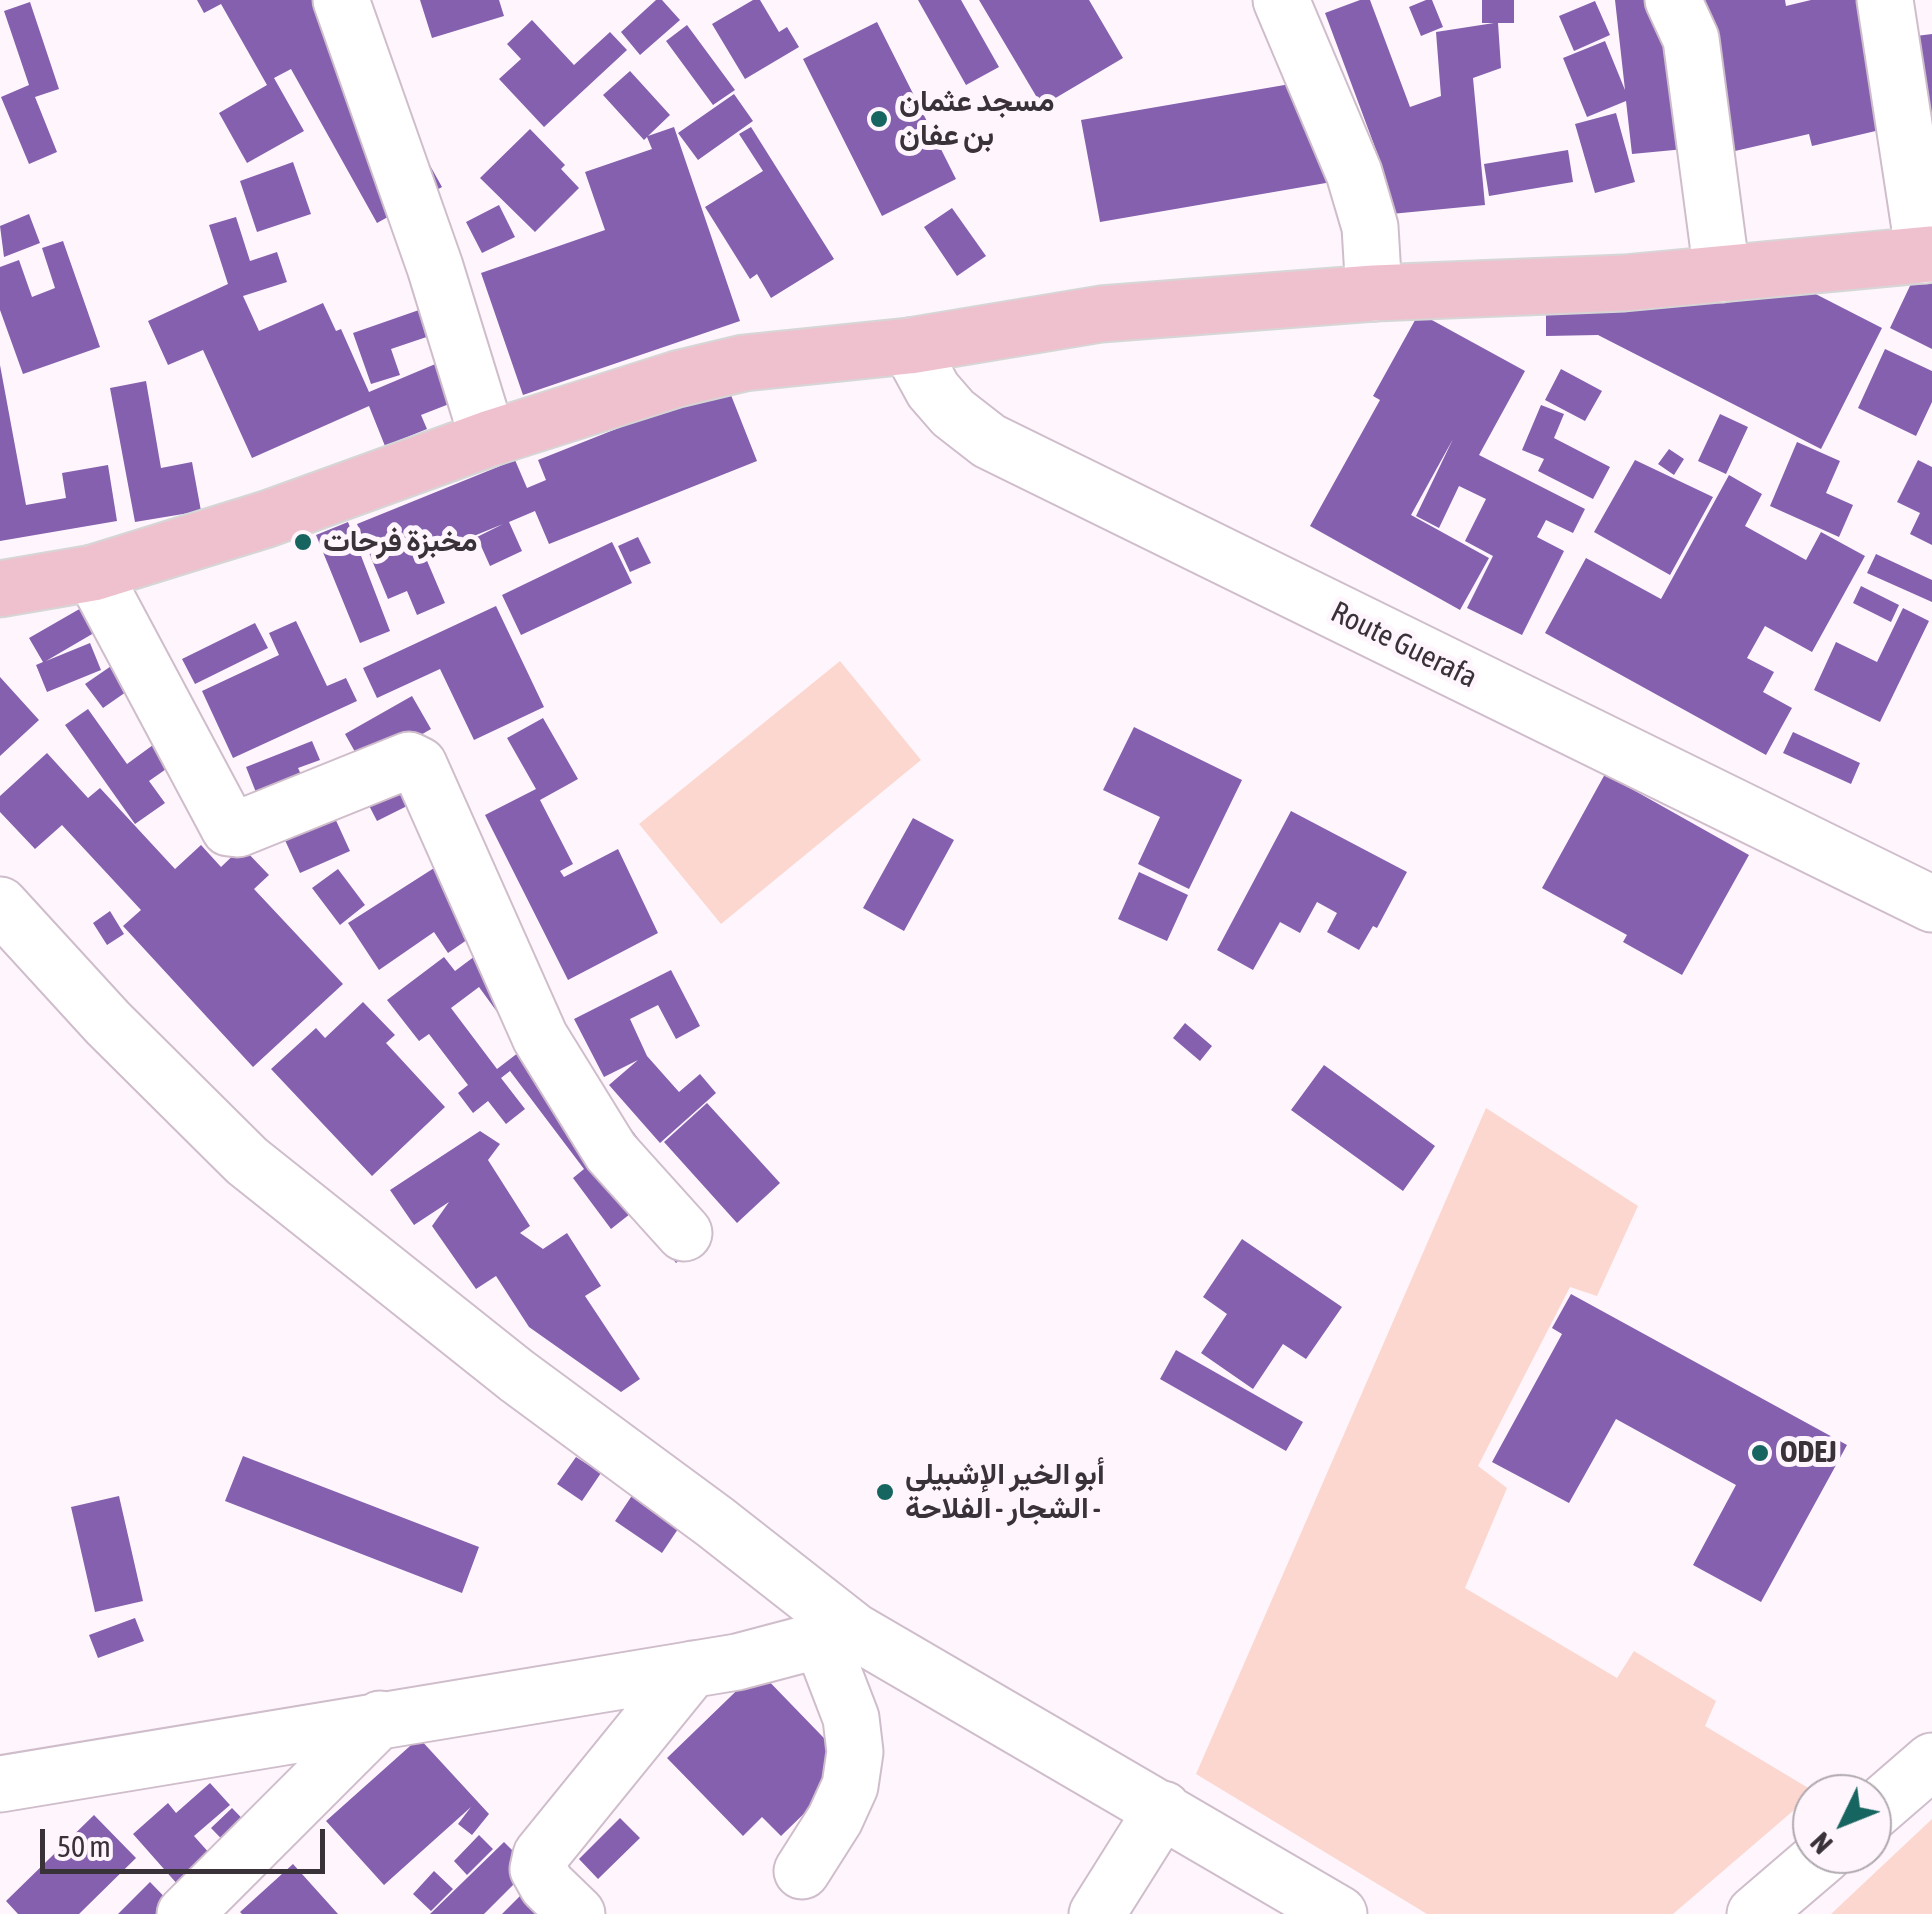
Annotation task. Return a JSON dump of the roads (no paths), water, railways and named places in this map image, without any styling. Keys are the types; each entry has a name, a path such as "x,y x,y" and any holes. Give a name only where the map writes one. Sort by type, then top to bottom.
{"main road":[{"path":"0,589 93,574 266,519 488,439 677,379 744,363 910,346 1101,314 1374,293 1624,283 1928,254"}],"street":[{"path":"342,0 436,267 488,439"},
{"path":"1281,0 1354,174 1370,228 1374,293"},
{"path":"1673,0 1691,39 1722,274"},
{"path":"1886,0 1928,254"},
{"name":"Route Guerafa","path":"910,346 934,390 953,413 989,441 1932,904"},
{"path":"93,574 229,828 238,829 409,760 420,765 540,1037 610,1152 684,1234"},
{"path":"0,906 108,1022 248,1161 517,1376 716,1522 837,1635 1163,1809 1339,1914"},
{"path":"0,1784 692,1669 837,1635"},
{"path":"802,1872 835,1820 850,1786 856,1752 837,1635"},
{"path":"577,1914 548,1885 538,1868 540,1855 692,1669"},
{"path":"185,1914 380,1719"},
{"path":"1892,1796 1932,1761"},
{"path":"1096,1914 1163,1809"},
{"path":"1756,1914 1802,1874"}],"place":[{"name":"مسجد عثمان بن عفان","path":"879,119"},
{"name":"مخبزة فرحات","path":"303,542"},
{"name":"ODEJ","path":"1760,1453"},
{"name":"أبو الخير الإشبيلي الشجار - الفلاحة -","path":"885,1492"}]}
